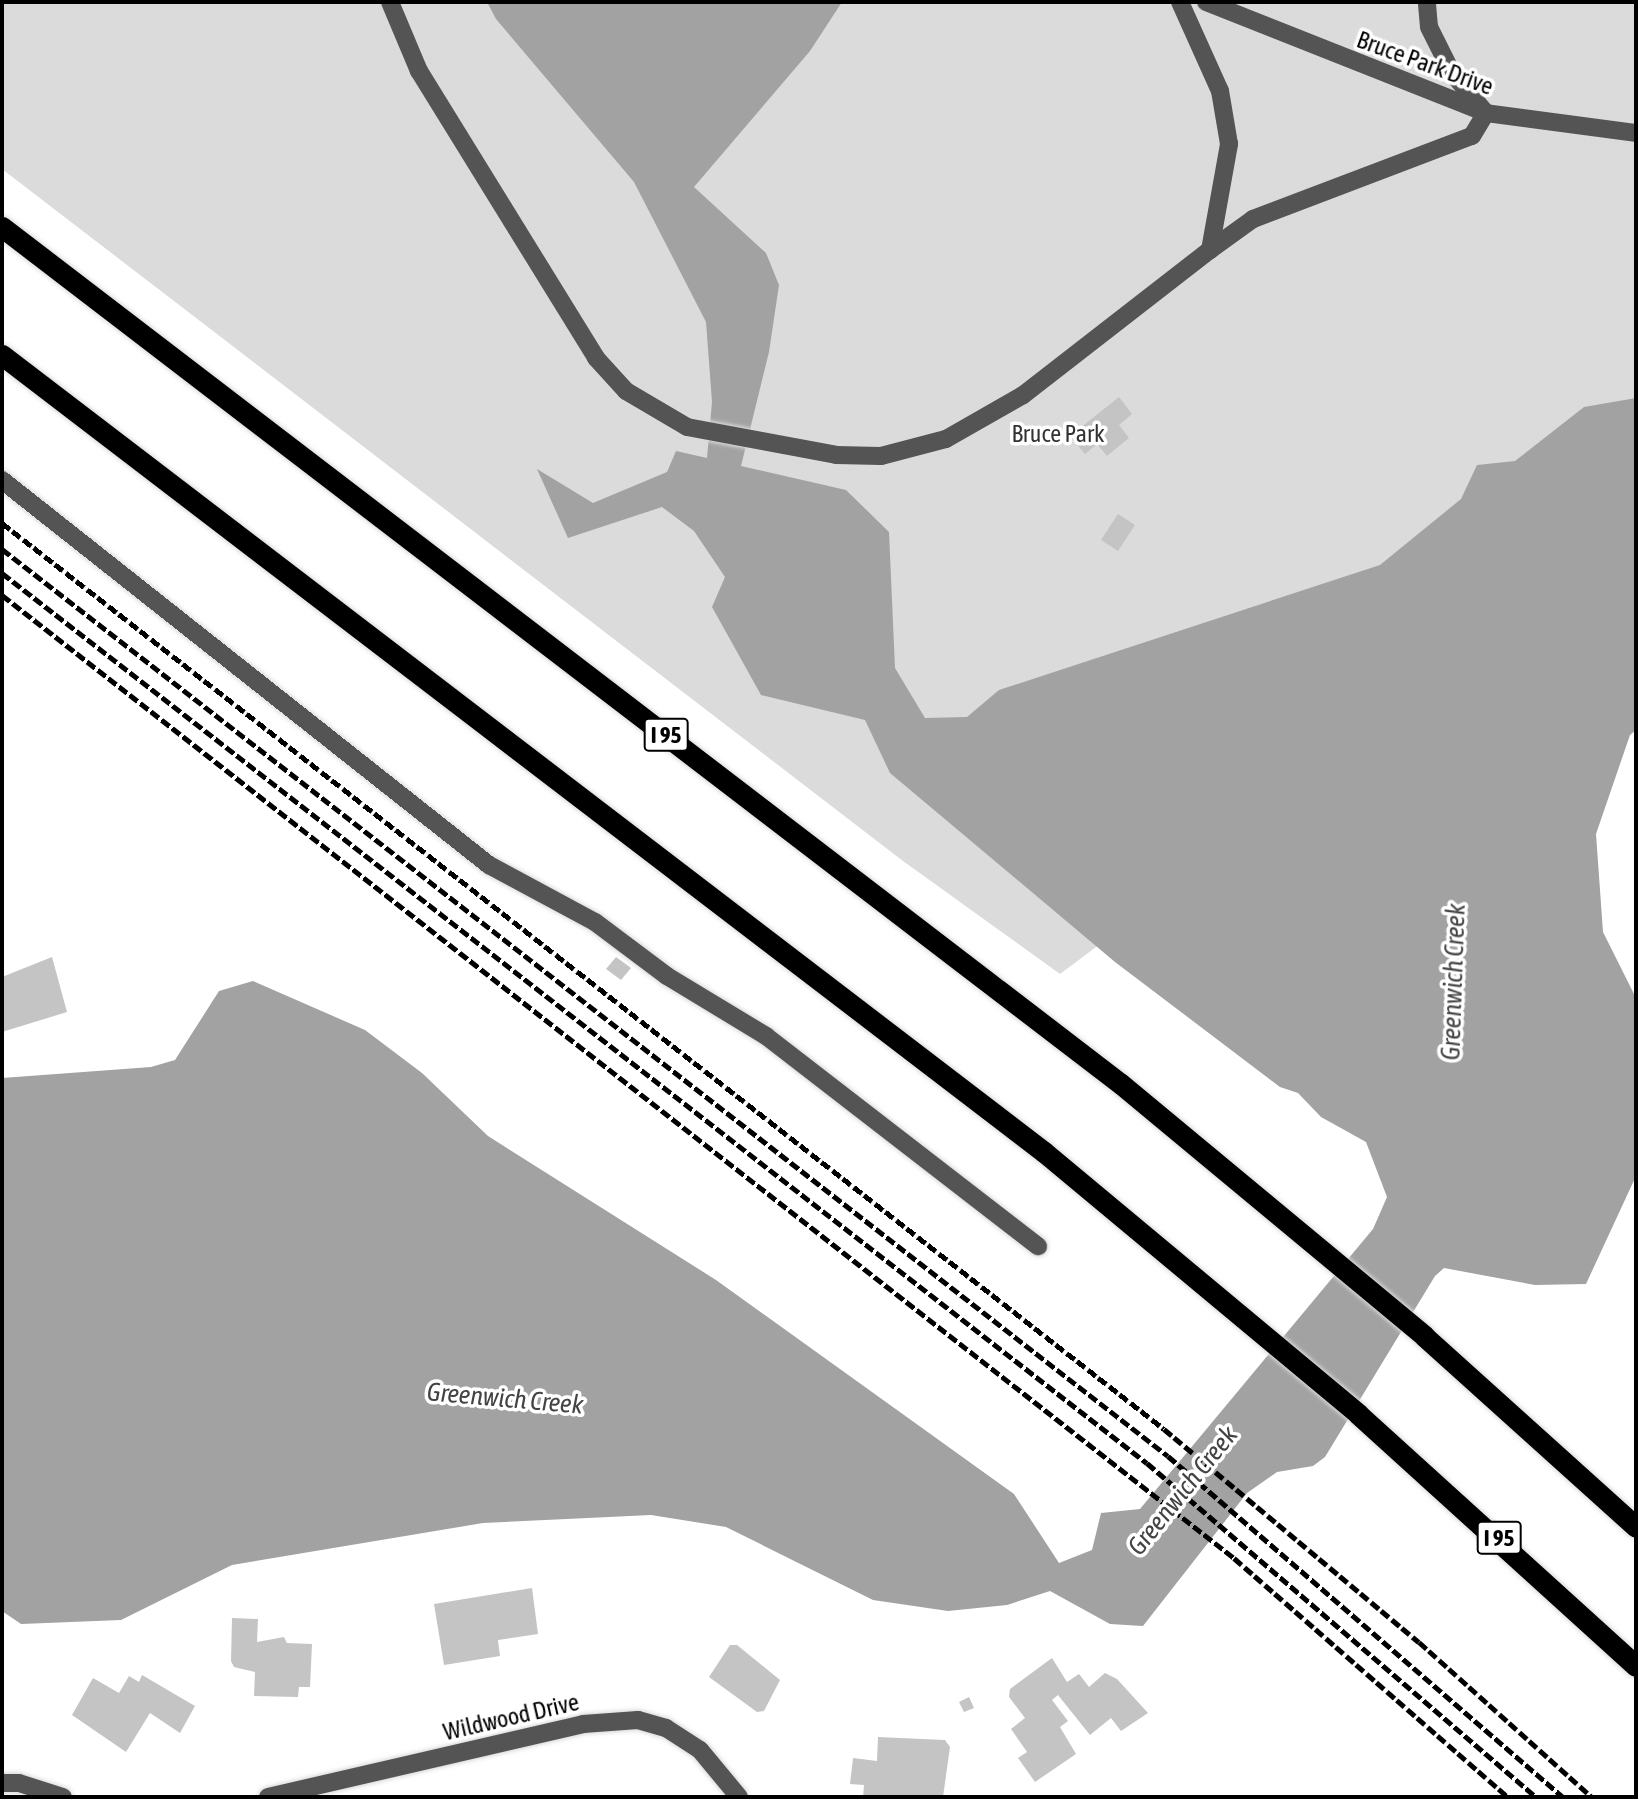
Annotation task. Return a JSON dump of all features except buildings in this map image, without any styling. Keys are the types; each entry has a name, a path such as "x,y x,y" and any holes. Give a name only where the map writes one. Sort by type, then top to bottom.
{"highway":[{"name":"I 95","path":"2,227 1023,1008 1324,1251 1424,1336 1636,1527"},
{"name":"I 95","path":"2,355 946,1076 1258,1327 1358,1413 1636,1666"}],"street":[{"path":"390,2 419,71 596,358 626,391 687,427 836,455 911,451 981,421 1110,331 1210,250 1253,219 1472,136 1486,113 1452,73 1429,27 1427,2"},
{"path":"1181,2 1220,91 1229,144 1210,250"},
{"name":"Bruce Park Drive","path":"1206,2 1486,113 1636,133"},
{"path":"2,480 489,865 595,922 667,976 766,1036 1038,1246"},
{"name":"Wildwood Drive","path":"268,1797 583,1724 638,1720 666,1728 700,1750 725,1774 740,1797"},
{"path":"2,1783 19,1783 62,1797"}],"green space":[{"name":"Bruce Park","path":"2,2 1636,2 1636,544 1060,974 903,861 2,169"}],"water":[{"name":"Greenwich Creek","path":"487,2 842,2 810,51 694,187 766,253 779,285 769,352 741,466 846,490 889,532 895,668 925,718 967,717 999,690 1380,565 1461,499 1477,465 1515,461 1584,407 1636,398 1636,730 1630,735 1596,834 1603,932 1636,998 1636,1176 1586,1284 1535,1285 1444,1268 1435,1276 1325,1457 1313,1466 1277,1472 1247,1493 1143,1626 1110,1624 1050,1591 1007,1605 948,1611 873,1600 726,1527 651,1515 483,1523 232,1565 121,1620 21,1624 2,1611 2,1078 151,1067 175,1060 219,991 253,981 365,1030 422,1073 488,1136 716,1280 1014,1494 1059,1563 1092,1550 1101,1513 1140,1509 1373,1229 1387,1197 1366,1142 1321,1117 1298,1093 1280,1087 1115,962 890,773 865,720 761,695 712,607 725,577 694,531 662,507 568,538 537,469 593,503 667,472 676,451 707,458 712,402 706,322 634,182 496,19"}],"railway":[{"path":"2,523 1164,1429 1419,1642 1592,1797"},
{"path":"2,549 1168,1456 1563,1797"},
{"path":"2,573 1147,1463 1536,1797"},
{"path":"2,595 1234,1558 1508,1797"}]}
